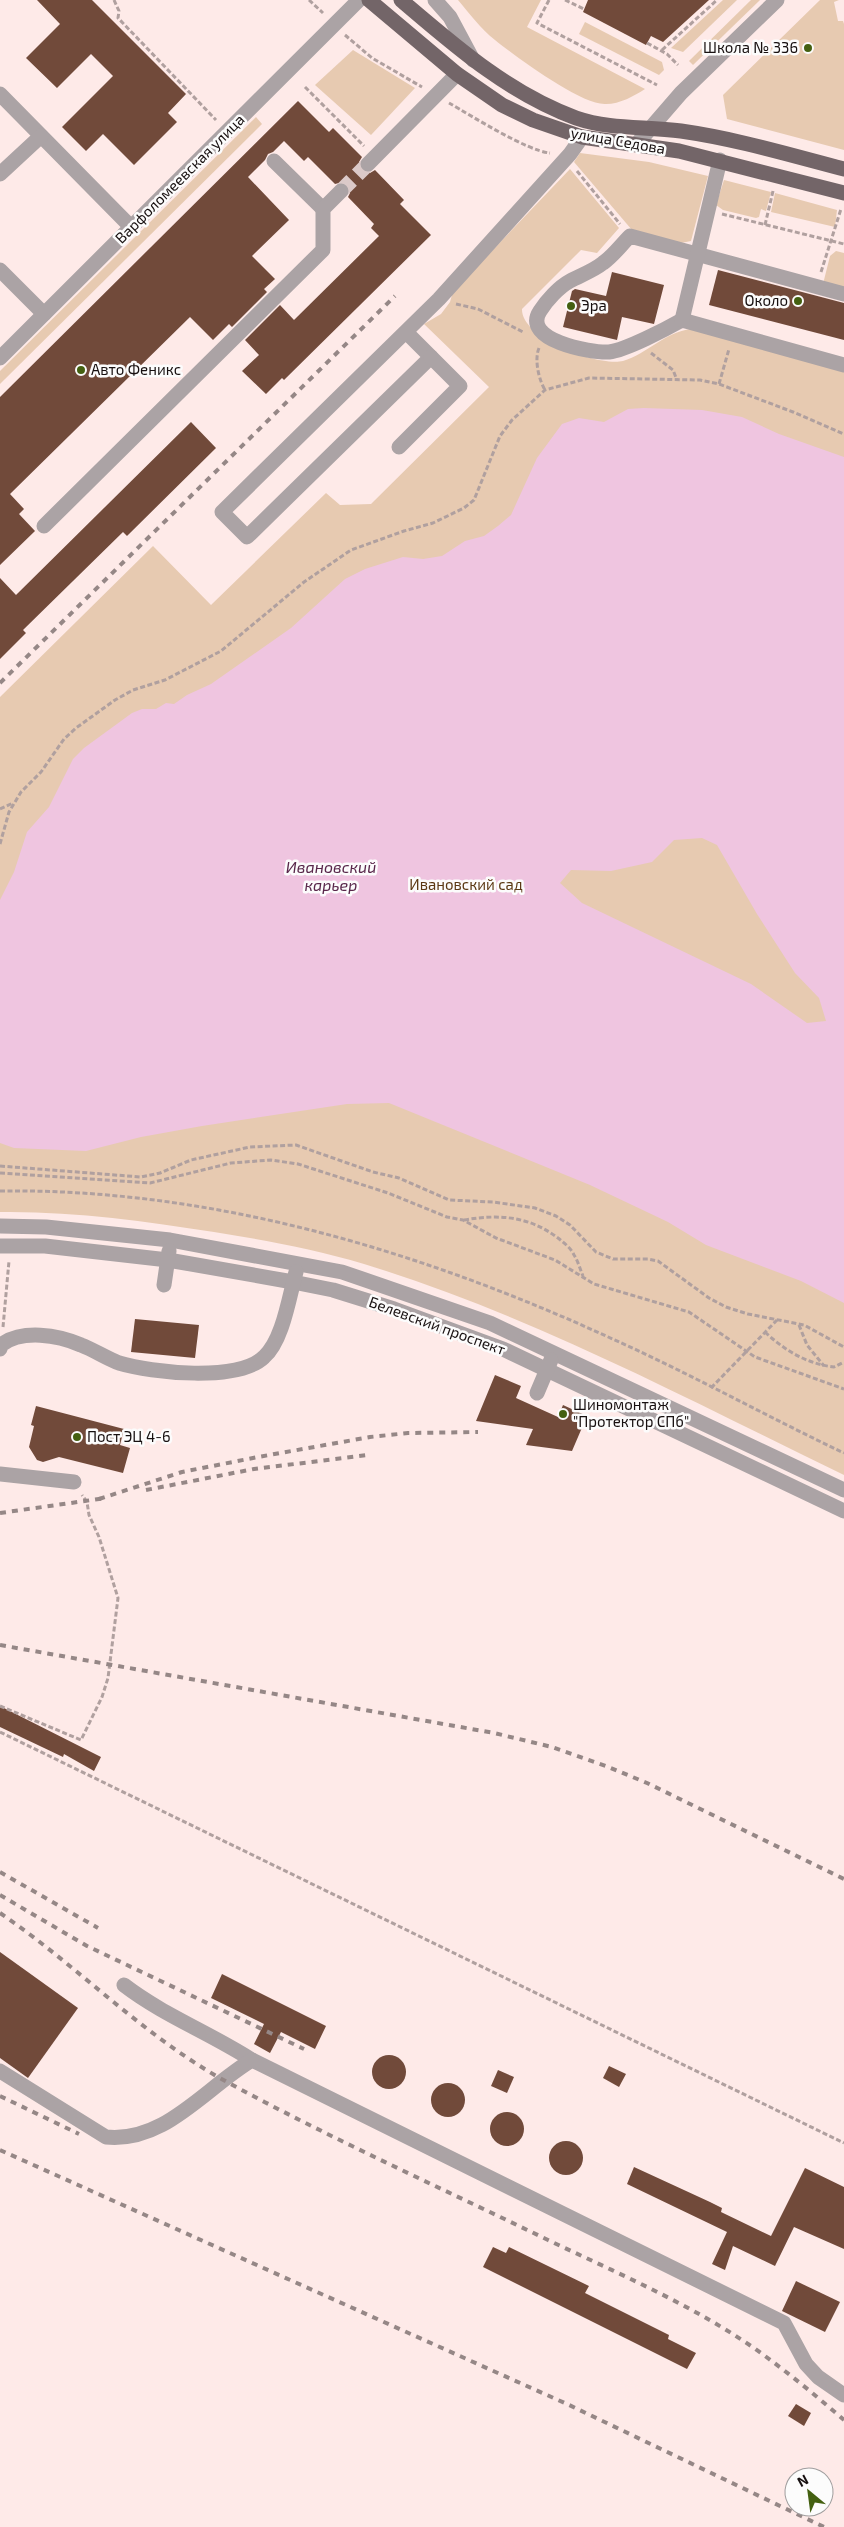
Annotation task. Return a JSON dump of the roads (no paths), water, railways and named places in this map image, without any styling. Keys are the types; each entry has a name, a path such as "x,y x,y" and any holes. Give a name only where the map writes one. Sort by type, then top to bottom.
{"main road":[{"name":"улица Седова","path":"369,0 457,74 502,105 533,120 582,137 720,160 843,200"},
{"name":"улица Седова","path":"401,0 473,62 512,88 576,118 611,127 680,131 723,138 844,169"}],"street":[{"name":"Варфоломеевская улица","path":"0,358 359,0"},
{"path":"435,0 450,17 473,62"},
{"path":"636,145 648,129 681,94 777,0"},
{"path":"372,160 457,74"},
{"path":"0,94 131,227"},
{"path":"0,174 41,136"},
{"path":"431,356 246,537 222,512 441,297 570,154 582,137"},
{"path":"682,320 696,253 720,160"},
{"path":"274,161 323,209"},
{"path":"44,526 323,250 323,209 341,191"},
{"path":"844,294 630,236 604,263 569,281 557,291 540,311 537,318 543,335 578,348 609,352 644,339 682,320 844,365"},
{"path":"0,270 44,314"},
{"path":"399,447 460,386 406,332"},
{"name":"Белевский проспект","path":"0,1226 46,1227 170,1240 299,1262 342,1272 405,1292 490,1323 555,1351 844,1490"},
{"path":"164,1285 170,1240"},
{"name":"Белевский проспект","path":"4,1246 45,1246 168,1260 333,1290 394,1309 504,1349 844,1511"},
{"path":"0,1347 9,1339 30,1334 79,1344 119,1362 170,1372 208,1374 247,1366 264,1358 276,1341 299,1262"},
{"path":"537,1393 555,1351"},
{"path":"0,1474 74,1482"},
{"path":"124,1985 143,2000 218,2039 252,2060 784,2324 806,2364 818,2377 844,2395"},
{"path":"0,2071 106,2137 119,2138 134,2136 172,2119 198,2102 235,2070 252,2060"}],"water":[{"name":"Ивановский карьер","path":"628,409 702,410 742,417 779,434 844,457 844,1303 801,1281 706,1245 668,1222 590,1185 389,1103 347,1104 202,1126 141,1137 86,1151 14,1148 0,1143 0,900 14,872 27,832 49,807 73,759 84,748 132,713 142,709 156,709 166,703 174,704 187,695 211,684 291,628 345,579 365,569 403,557 423,559 442,556 465,541 484,536 511,515 537,458 562,424 579,418 604,422","holes":["702,838 717,845 757,914 795,973 819,998 826,1021 807,1023 751,984 582,903 560,883 571,870 611,871 652,862 674,840"]}],"tunnel":[{"path":"341,191 368,164"}],"railway":[{"path":"0,683 395,296"},
{"path":"99,1499 182,1472 370,1437 408,1433 478,1432"},
{"path":"146,1490 254,1469 368,1455"},
{"path":"0,1513 106,1498"},
{"path":"0,1645 494,1733 552,1747 647,1783 844,1879"},
{"path":"0,1872 98,1928"},
{"path":"0,1895 87,1946 304,2049"},
{"path":"0,1913 57,1955 167,2044 196,2064 306,2123 677,2302 751,2346 799,2382 844,2420"},
{"path":"0,2096 79,2134"},
{"path":"0,2150 567,2404 824,2527"}],"place":[{"name":"Школа № 336","path":"808,48"},
{"name":"Около","path":"798,301"},
{"name":"Эра","path":"571,306"},
{"name":"Авто Феникс","path":"81,370"},
{"name":"Шиномонтаж \"Протектор СПб\"","path":"563,1414"},
{"name":"Пост ЭЦ 4-6","path":"77,1437"}],"park label":[{"name":"Ивановский сад","path":"466,885"}]}
